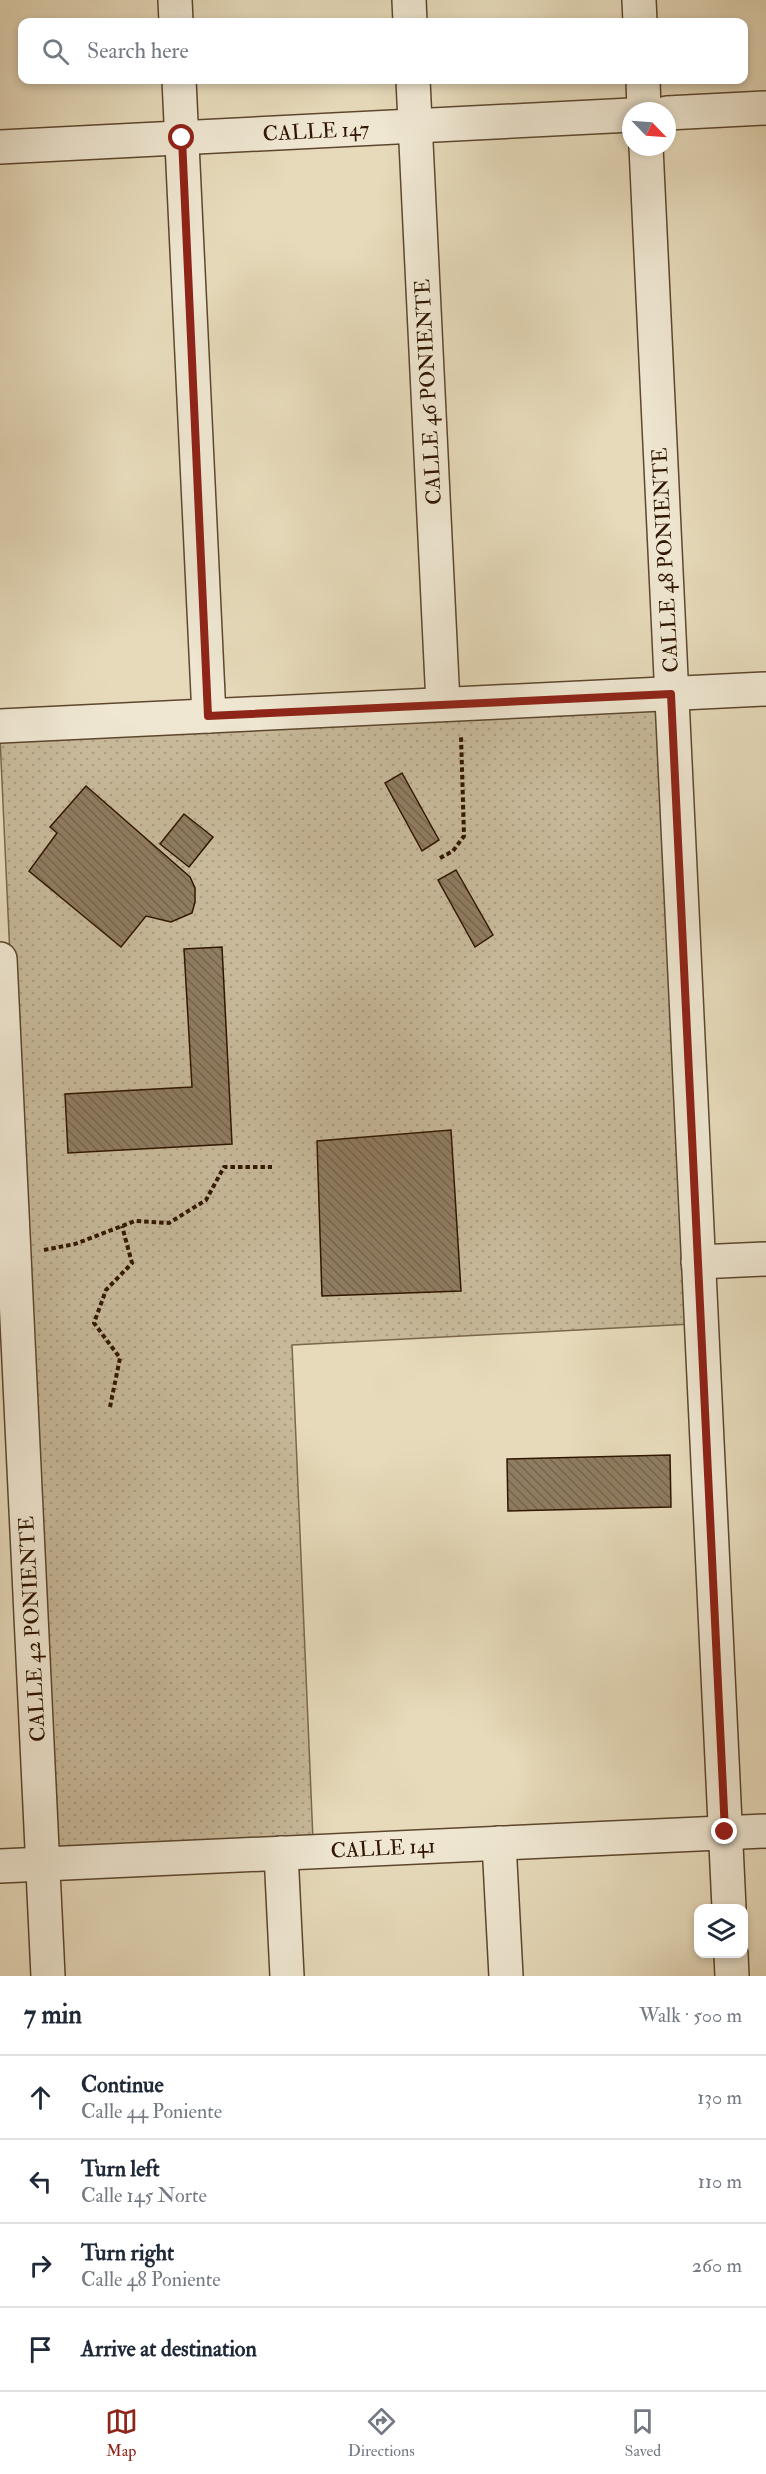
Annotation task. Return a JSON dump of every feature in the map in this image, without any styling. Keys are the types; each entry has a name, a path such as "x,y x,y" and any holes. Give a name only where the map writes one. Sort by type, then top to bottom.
{"street":[{"path":"175,0 176,18"},
{"path":"409,0 410,18"},
{"path":"639,0 640,18"},
{"path":"179,84 208,716"},
{"name":"CALLE 46 PONIENTE","path":"413,84 452,704"},
{"path":"643,84 644,102"},
{"path":"676,113 766,108"},
{"name":"CALLE 147","path":"0,147 622,115"},
{"name":"CALLE 48 PONIENTE","path":"646,156 729,1904"},
{"path":"0,726 766,689"},
{"name":"CALLE 42 PONIENTE","path":"0,959 14,1256 8,1292 48,1976"},
{"path":"698,1262 766,1259"},
{"name":"CALLE 141","path":"0,1866 766,1831"},
{"path":"499,1843 506,1976"},
{"path":"281,1853 287,1976"},
{"path":"731,1958 732,1976"}],"path":[{"path":"440,858 453,851 464,836 452,704"},
{"path":"14,1256 75,1244 135,1221 169,1223 206,1200 224,1167 272,1167"},
{"path":"110,1407 120,1358 94,1323 106,1290 132,1263 122,1226"}],"shaded area":[{"path":"663,703 691,1324 292,1345 313,1840 51,1853 0,738"}],"building":[{"path":"402,773 439,840 422,851 385,783"},
{"path":"86,786 190,877 195,888 192,913 171,922 146,916 121,947 29,871 57,833 50,827"},
{"path":"184,814 213,837 189,867 160,844"},
{"path":"456,870 493,935 475,947 438,880"},
{"path":"222,947 232,1144 68,1153 65,1094 192,1087 184,949"},
{"path":"451,1130 461,1291 322,1296 317,1141"},
{"path":"670,1455 671,1507 508,1511 507,1459"}],"route":[{"path":"182,138 208,716 671,694 725,1832"}]}
